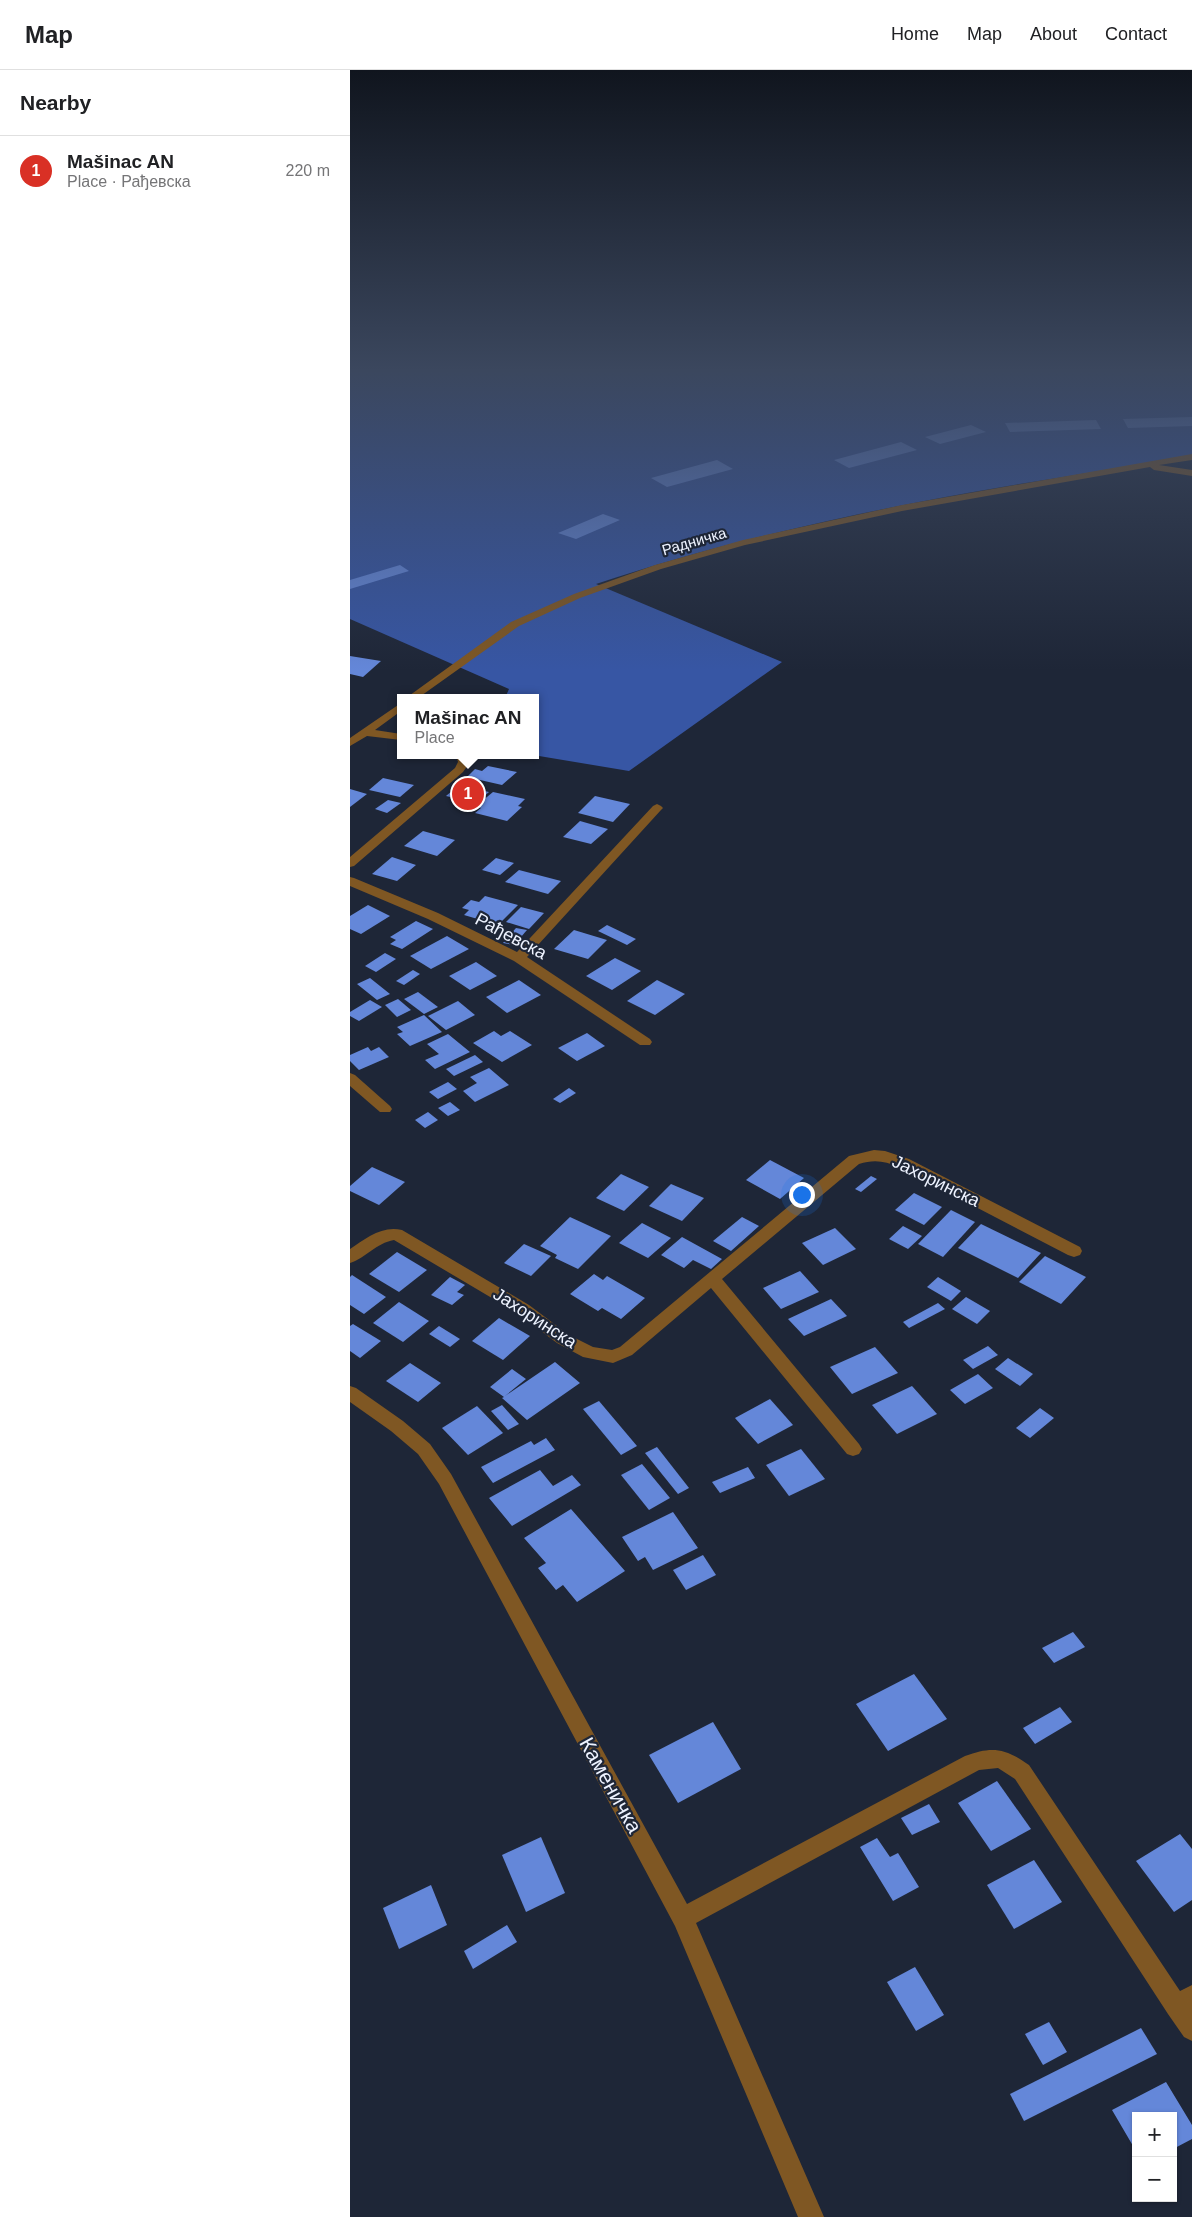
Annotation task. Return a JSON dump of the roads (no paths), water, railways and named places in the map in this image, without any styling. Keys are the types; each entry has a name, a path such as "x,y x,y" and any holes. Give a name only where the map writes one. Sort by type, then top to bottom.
{"street":[{"name":"Радничка","path":"417,694 515,624 577,596 658,568 743,543 902,508 1118,471"},
{"path":"1171,471 1192,473"},
{"path":"350,743 397,708"},
{"path":"364,732 397,737"},
{"path":"350,863 459,770 464,762 463,759"},
{"path":"519,958 657,808"},
{"name":"Рађевска","path":"350,881 433,916 519,958 645,1042"},
{"path":"350,1078 385,1109"},
{"name":"Јахоринска","path":"350,1257 379,1237 396,1234 523,1309 563,1339 589,1353 613,1357 626,1351 854,1160 874,1154 904,1163 1074,1250"},
{"path":"712,1278 853,1449"},
{"name":"Каменичка","path":"350,1393 397,1426 424,1449 445,1479 683,1918 811,2217"},
{"path":"683,1918 972,1763 985,1757 996,1758 1009,1762 1022,1772 1184,2001 1192,2029"}],"place":[{"name":"Mašinac AN","path":"468,794"}]}
